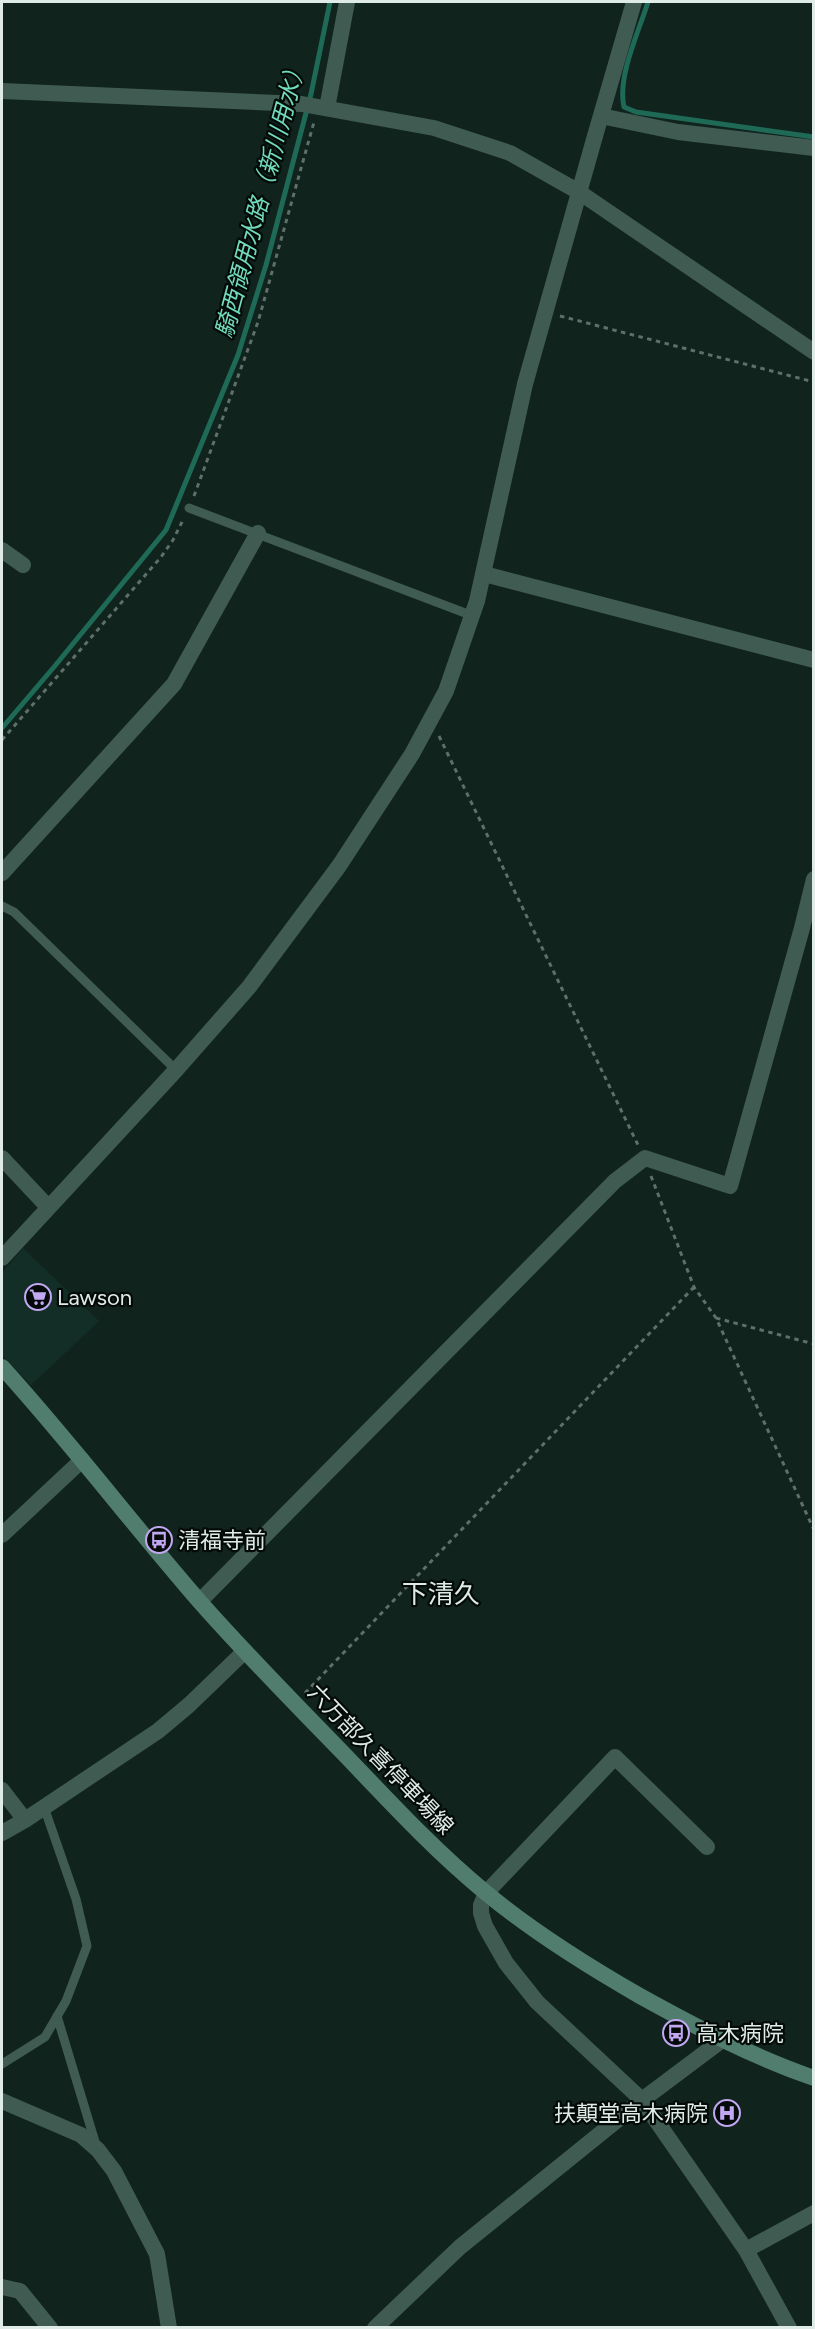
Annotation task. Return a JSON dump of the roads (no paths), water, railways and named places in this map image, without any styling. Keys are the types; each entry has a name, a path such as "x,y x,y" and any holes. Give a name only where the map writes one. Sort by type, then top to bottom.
{"main road":[{"name":"六万部久喜停車場線","path":"2,1367 245,1651 445,1857 486,1893 561,1948 634,1992 722,2040 813,2078"}],"street":[{"path":"315,108 346,2"},
{"path":"2,1258 176,1070 249,987 339,866 412,754 446,691 473,616 518,410 634,2"},
{"path":"2,91 315,108 434,128 510,153 579,192 813,352"},
{"path":"601,116 678,132 813,148"},
{"path":"2,873 174,684 258,533"},
{"path":"2,550 23,565"},
{"path":"484,574 813,660"},
{"path":"200,1601 615,1181 645,1158 730,1186 808,929 813,879"},
{"path":"2,1158 48,1207"},
{"path":"2,1535 82,1460"},
{"path":"2,1833 158,1731 189,1705 245,1651"},
{"path":"707,1847 615,1757 486,1893 481,1905 481,1913 484,1926 506,1964 537,2002 642,2100 746,2250 789,2328"},
{"path":"2,1790 24,1820"},
{"path":"375,2328 460,2247 642,2100 722,2040"},
{"path":"2,2102 81,2134 98,2150 114,2171 157,2254 169,2328"},
{"path":"746,2250 813,2213"},
{"path":"2,2287 20,2291 50,2328"}],"lane":[{"path":"189,508 473,616"},
{"path":"2,906 14,912 176,1070"},
{"path":"2,2064 45,2037 66,2001 87,1946 76,1899 44,1807"},
{"path":"57,2016 98,2150"}],"waterway":[{"name":"騎西領用水路（新川用水）","path":"2,728 166,530 238,355 266,265 311,94 330,2"},
{"path":"648,2 626,68 624,107 636,112 814,137"}],"place":[{"name":"Lawson","path":"38,1297"},
{"name":"清福寺前","path":"159,1540"},
{"name":"高木病院","path":"676,2033"},
{"name":"扶顛堂高木病院","path":"727,2113"}],"district":[{"name":"下清久","path":"441,1594"}]}
